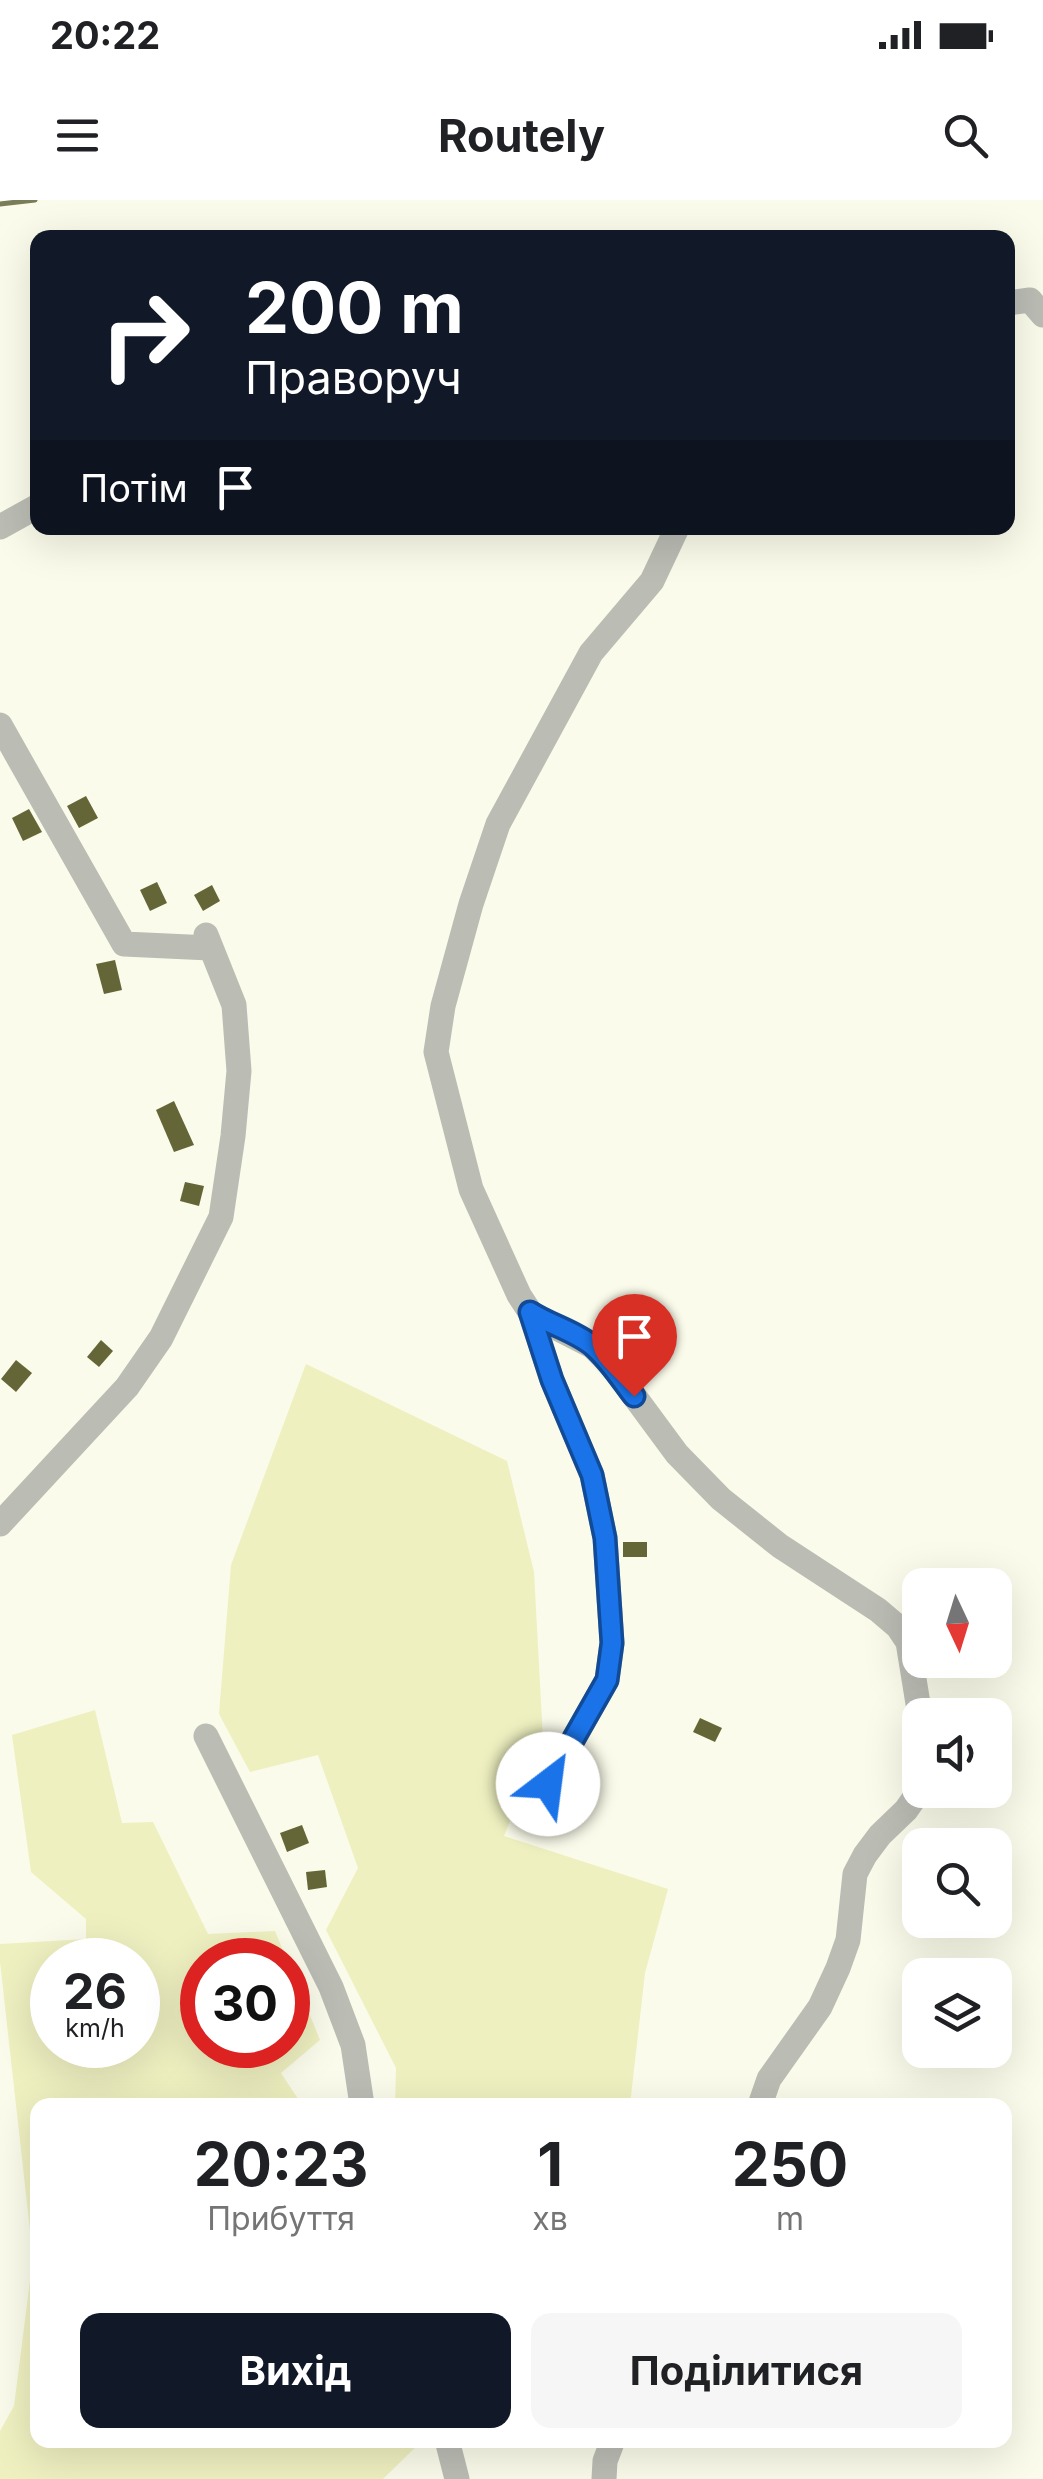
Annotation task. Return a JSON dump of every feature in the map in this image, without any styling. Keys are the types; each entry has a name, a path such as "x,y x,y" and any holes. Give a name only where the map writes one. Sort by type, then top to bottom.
{"street":[{"path":"1015,302 1030,300 1043,314"},
{"path":"0,527 30,510"},
{"path":"529,1812 607,1680 612,1643 605,1538 592,1475 552,1380 530,1312 471,1189 436,1052 443,1006 498,824 591,652 652,581 674,535"},
{"path":"0,725 124,944 208,941 234,1005 239,1070 221,1217 161,1338 128,1387 0,1524"},
{"path":"530,1312 592,1346 612,1366 677,1454 721,1499 780,1546 898,1627 908,1642 917,1698"},
{"path":"206,1736 331,1987 353,2045 361,2098"},
{"path":"763,2098 770,2079 820,2007 838,1968 848,1940 855,1874 880,1835 908,1808"},
{"path":"449,2448 457,2479"},
{"path":"604,2479 610,2448"}],"green space":[{"path":"306,1364 507,1461 534,1572 543,1740 504,1836 668,1889 645,1973 631,2098 395,2098 396,2068 326,1930 358,1868 318,1755 250,1772 219,1714 231,1565"},
{"path":"95,1710 122,1823 153,1822 208,1934 275,1931 278,1938 180,1938 180,2068 287,2068 281,2073 297,2098 30,2098 30,2230 0,1944 30,1942 30,2068 160,2068 160,1938 86,1938 86,1919 31,1872 12,1735"},
{"path":"310,2015 320,2040 310,2048"},
{"path":"30,2281 30,2448 415,2448 383,2479 0,2479 0,2431 14,2406"}],"building":[{"path":"86,796 98,818 79,828 67,806"},
{"path":"29,809 42,832 23,841 12,818"},
{"path":"157,882 167,903 150,911 140,890"},
{"path":"212,885 220,901 203,911 194,895"},
{"path":"115,960 122,990 104,994 96,964"},
{"path":"174,1101 194,1145 174,1152 156,1110"},
{"path":"185,1182 204,1186 199,1206 180,1201"},
{"path":"101,1340 113,1351 99,1367 87,1357"},
{"path":"16,1360 32,1373 16,1392 1,1379"},
{"path":"623,1542 647,1542 647,1557 623,1557"},
{"path":"700,1718 722,1728 715,1742 693,1732"},
{"path":"302,1825 309,1843 287,1852 280,1833"},
{"path":"325,1870 327,1887 308,1890 306,1872"}],"waterway":[{"path":"0,204 35,200"}],"route":[{"path":"548,1784 607,1680 612,1643 605,1538 592,1475 552,1380 530,1312 592,1346 634,1396"}]}
